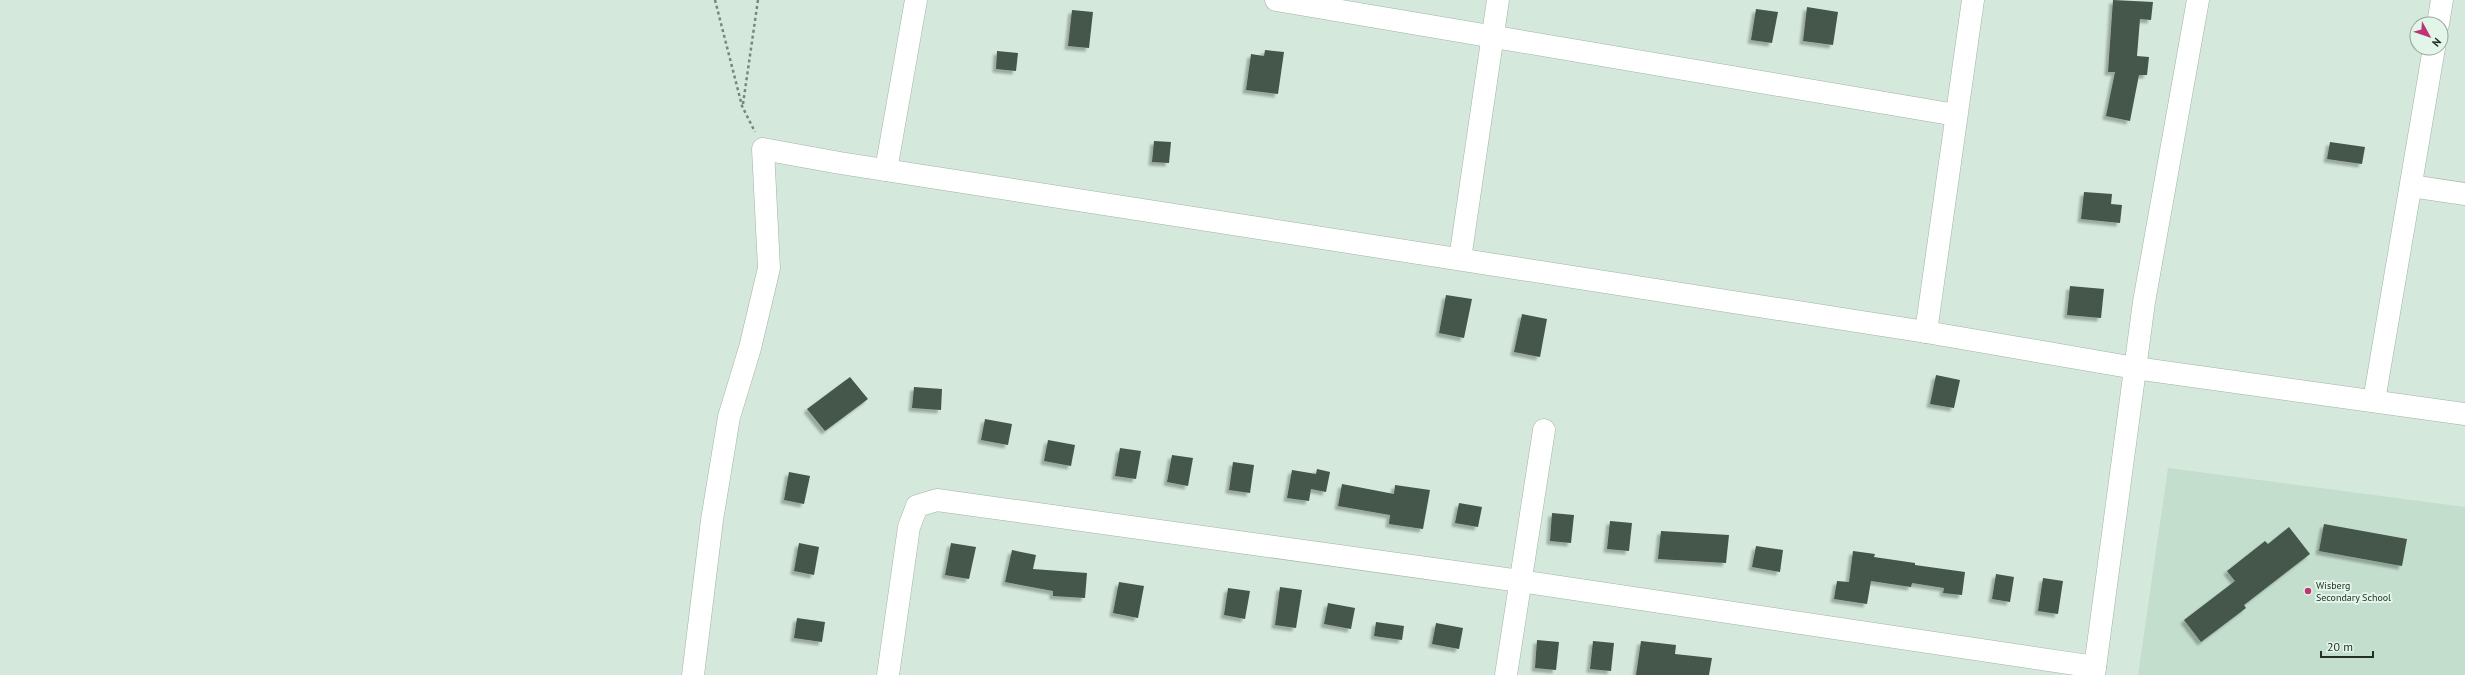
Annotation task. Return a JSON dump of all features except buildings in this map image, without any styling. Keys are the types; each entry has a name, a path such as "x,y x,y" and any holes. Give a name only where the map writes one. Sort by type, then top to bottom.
{"street":[{"path":"886,170 916,0"},
{"path":"1276,0 1492,35 1956,115"},
{"path":"1460,259 1498,0"},
{"path":"1926,332 1972,0"},
{"path":"888,675 909,527 917,506 937,500 1520,582 2095,671 2145,295 2198,0"},
{"path":"2439,16 2442,0"},
{"path":"2374,401 2433,56"},
{"path":"693,675 712,520 729,417 750,348 769,268 763,149 886,170 1926,332 2135,368 2465,414"},
{"path":"2411,186 2465,194"},
{"path":"1506,675 1544,430"}],"path":[{"path":"715,0 742,106 763,149"},
{"path":"742,106 758,0"}],"shaded area":[{"name":"Wisberg Secondary School","path":"2168,468 2465,507 2465,675 2138,675"}],"place":[{"name":"Wisberg Secondary School","path":"2308,591"}]}
